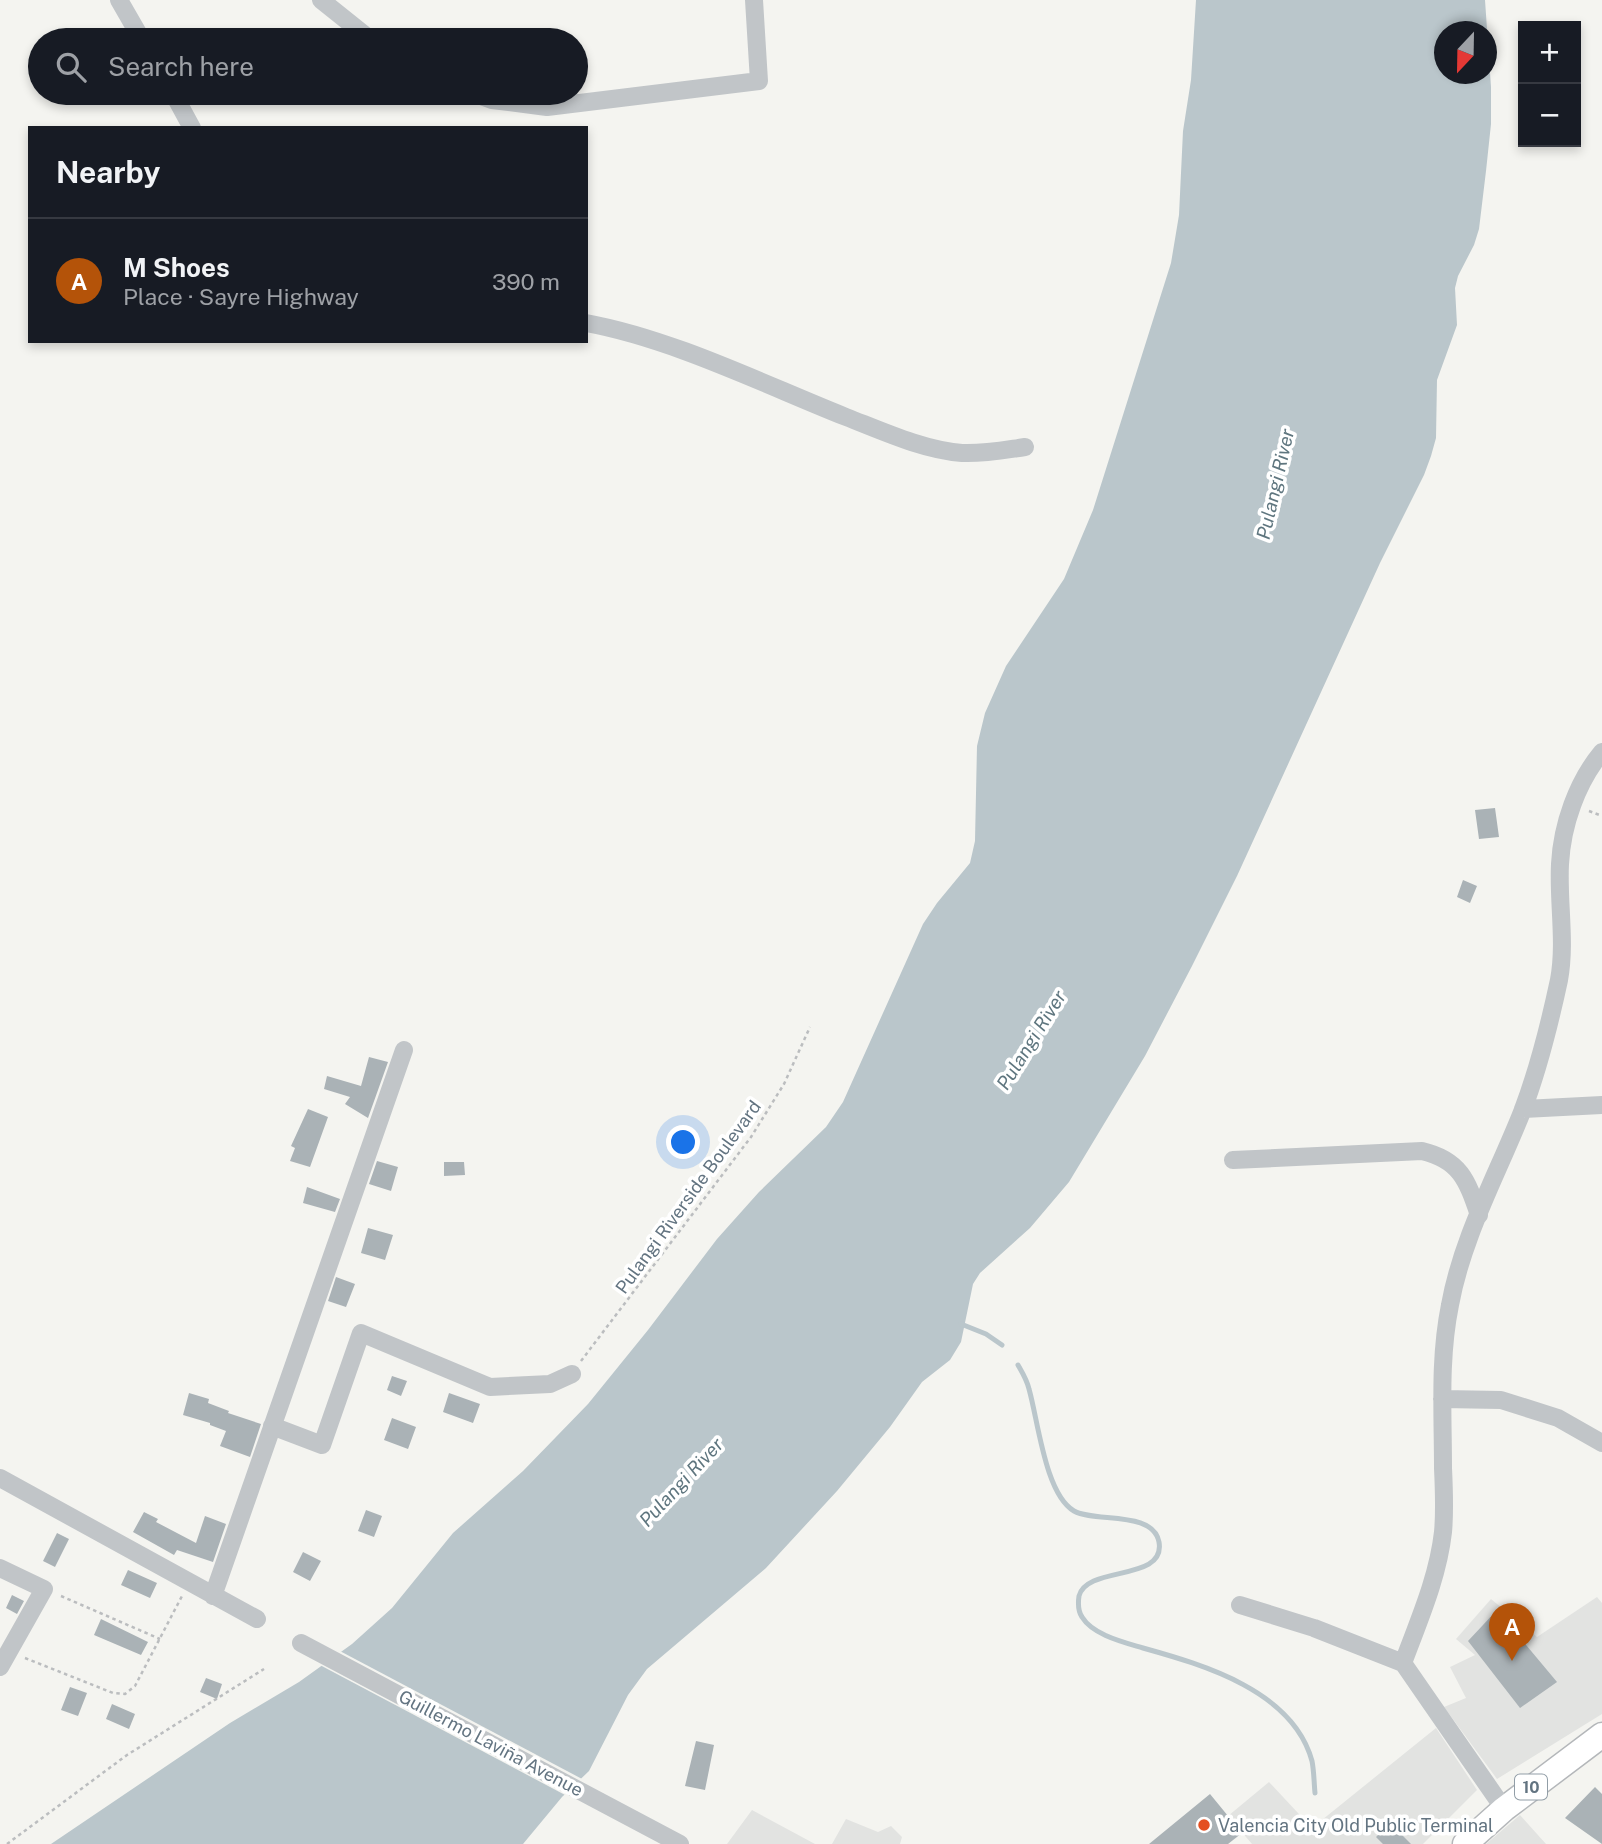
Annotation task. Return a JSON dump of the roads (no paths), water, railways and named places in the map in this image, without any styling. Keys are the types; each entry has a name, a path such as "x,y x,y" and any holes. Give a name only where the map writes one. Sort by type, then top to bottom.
{"highway":[{"name":"10","path":"1465,1844 1504,1809 1602,1735"}],"street":[{"path":"119,0 135,28"},
{"path":"321,0 357,28"},
{"path":"588,102 759,81 754,0"},
{"path":"180,105 191,126"},
{"path":"531,105 563,105"},
{"path":"588,323 618,329 662,343 862,423 922,444 959,453 988,453 1025,447"},
{"path":"1403,1663 1439,1558 1443,1529 1443,1350 1450,1303 1459,1268 1523,1109 1559,979 1563,945 1560,863 1565,830 1573,805 1599,762"},
{"path":"213,1596 404,1050"},
{"path":"1523,1109 1602,1105"},
{"path":"1233,1160 1422,1151 1437,1155 1452,1164 1466,1179 1479,1215"},
{"path":"272,1426 322,1445 360,1332 490,1387 550,1384 572,1374"},
{"path":"1442,1399 1501,1400 1558,1418 1602,1443"},
{"path":"0,1478 257,1619"},
{"path":"0,1568 44,1589 4,1659"},
{"path":"1240,1605 1314,1628 1403,1663 1504,1809"},
{"name":"Guillermo Laviña Avenue","path":"301,1643 630,1817 650,1837 680,1844"}],"water":[{"name":"Pulangi River","path":"1196,0 1485,0 1486,21 1434,21 1434,84 1491,84 1491,124 1479,229 1458,276 1455,288 1457,325 1437,380 1436,438 1431,456 1237,876 1145,1056 1069,1182 1030,1228 980,1273 973,1284 961,1342 950,1360 922,1382 890,1427 837,1491 766,1568 647,1669 628,1695 589,1771 562,1797 523,1844 51,1844 230,1723 299,1682 352,1644 392,1608 453,1533 523,1471 588,1404 717,1239 759,1192 826,1127 843,1102 923,924 970,863 975,841 977,746 985,713 1006,666 1064,579 1093,510 1171,263 1179,215 1183,131 1191,80"}],"waterway":[{"path":"961,1324 986,1334 1002,1345"},
{"path":"1018,1365 1028,1386 1049,1473 1064,1502 1074,1511 1083,1514 1146,1525 1154,1532 1159,1542 1158,1555 1151,1563 1085,1586 1079,1596 1082,1617 1093,1629 1109,1637 1218,1673 1266,1699 1286,1716 1302,1737 1312,1761 1315,1793"}],"place":[{"name":"M Shoes","path":"1512,1661"},
{"name":"Valencia City Old Public Terminal","path":"1204,1825"}]}
